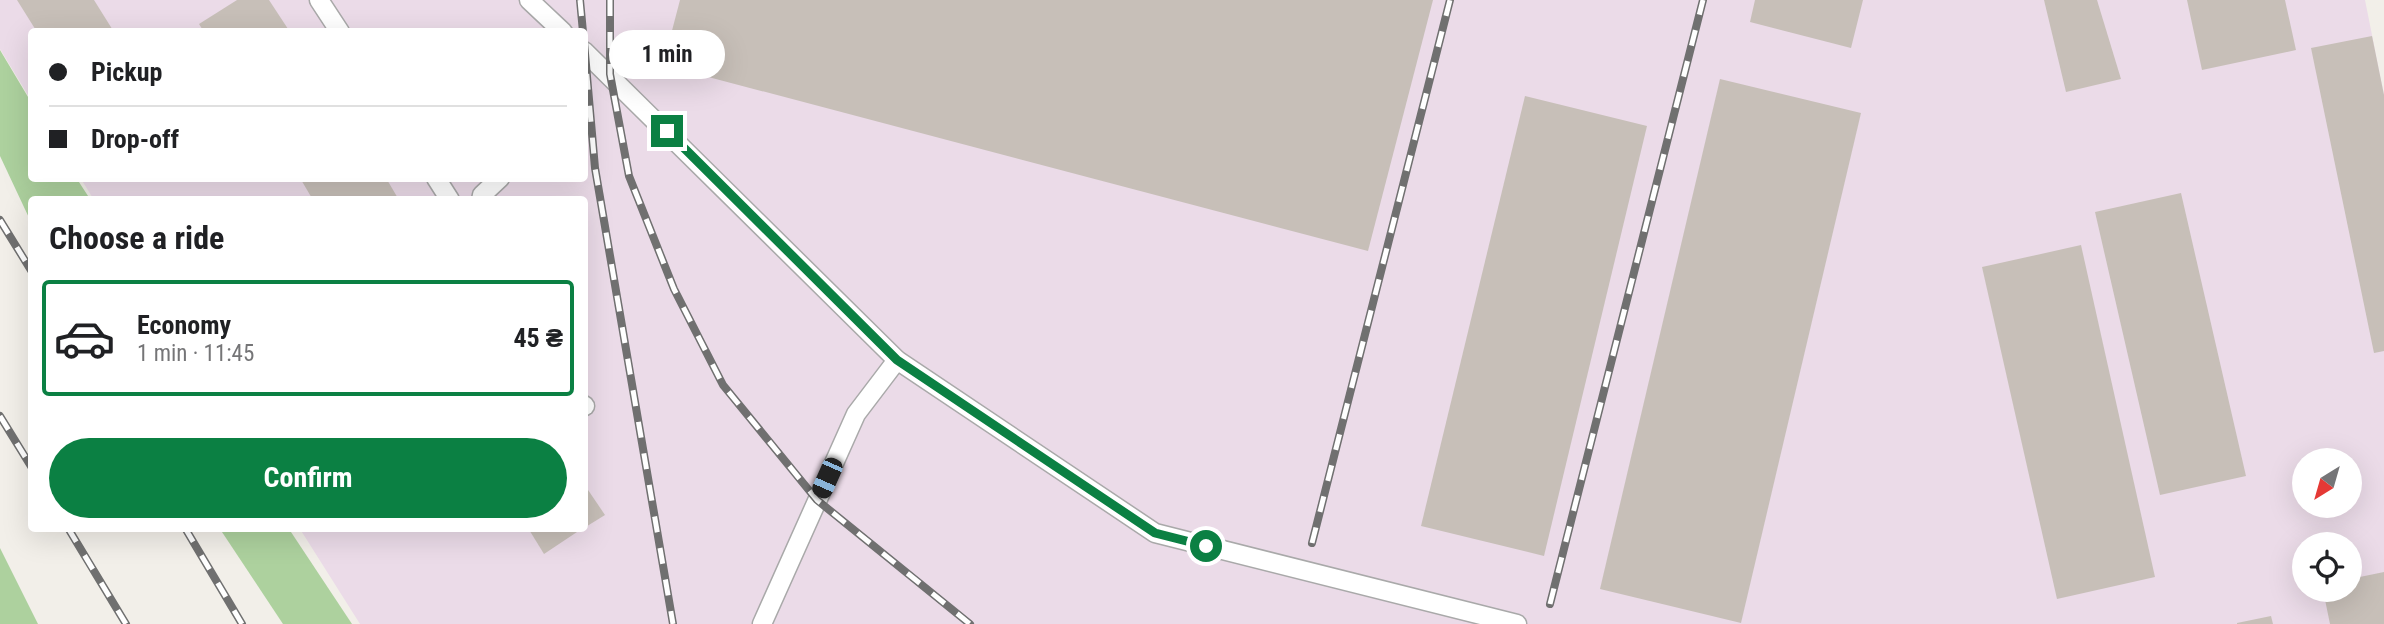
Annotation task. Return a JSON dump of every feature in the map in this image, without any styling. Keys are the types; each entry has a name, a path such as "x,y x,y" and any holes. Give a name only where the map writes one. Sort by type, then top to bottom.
{"lane":[{"path":"319,0 337,28"},
{"path":"529,0 559,28"},
{"path":"589,55 897,360 1155,533 1517,624"},
{"path":"482,196 496,182"},
{"path":"762,624 856,414 897,360"}],"shaded area":[{"path":"0,0 2365,0 2384,95 2384,624 360,624 302,532 588,532 588,196 92,196 83,182 588,182 588,28 28,28 28,95 0,49"}],"green space":[{"path":"0,50 28,97 28,182 79,182 88,196 28,196 28,216 0,156"},
{"path":"222,532 291,532 352,624 283,624"},
{"path":"0,548 38,624 0,624"}],"building":[{"path":"17,0 94,0 112,28 34,28"},
{"path":"237,0 269,0 287,28 202,28 199,24"},
{"path":"680,0 1433,0 1368,251 663,65"},
{"path":"1755,0 1863,0 1851,48 1750,22"},
{"path":"2044,0 2097,0 2121,79 2066,92"},
{"path":"2187,0 2285,0 2296,50 2202,70"},
{"path":"2372,36 2384,95 2384,351 2374,353 2311,48"},
{"path":"1720,79 1861,113 1741,623 1600,589"},
{"path":"1525,96 1647,126 1544,556 1421,526"},
{"path":"302,182 388,182 397,196 311,196"},
{"path":"2181,193 2246,476 2160,495 2095,212"},
{"path":"2081,245 2155,577 2057,599 1982,267"},
{"path":"588,490 605,515 588,526"},
{"path":"530,532 577,532 544,554"},
{"path":"2384,572 2384,624 2330,624 2325,602 2362,602 2362,577"},
{"path":"2271,616 2273,624 2237,624 2237,623"}],"railway":[{"path":"580,0 583,28"},
{"path":"610,0 610,74 629,176 674,289 723,385 817,500 970,624"},
{"path":"1312,543 1450,0"},
{"path":"1550,604 1703,0"},
{"path":"588,88 595,168 673,624"},
{"path":"0,220 28,266"},
{"path":"0,416 28,462"},
{"path":"70,532 126,624"},
{"path":"187,532 242,624"}],"route":[{"path":"667,131 897,360 1155,533 1206,546"}]}
